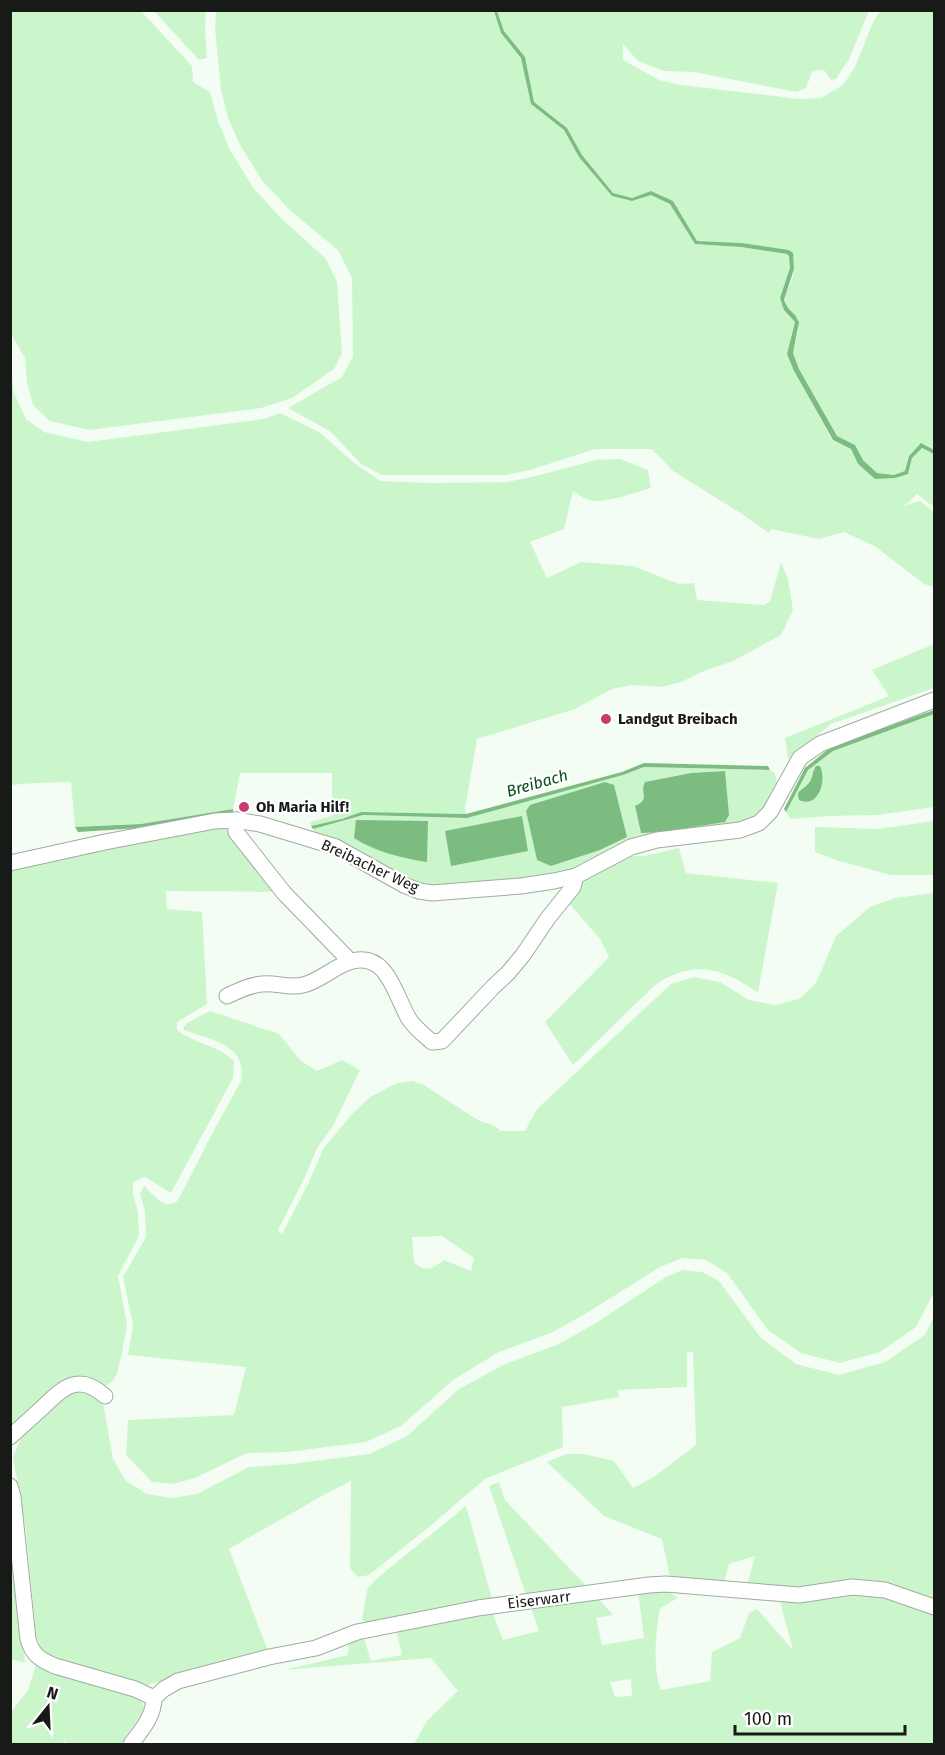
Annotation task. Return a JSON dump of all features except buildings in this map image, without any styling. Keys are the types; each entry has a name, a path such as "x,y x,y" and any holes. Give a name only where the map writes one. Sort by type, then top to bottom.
{"street":[{"name":"Breibacher Weg","path":"10,863 214,821 236,820 260,824 330,844 348,852 390,878 419,891 432,893 509,888 554,882 576,876 631,847 657,840 740,830 759,823 770,812 800,759 820,744 934,700"},
{"path":"236,820 236,832 284,893 351,961"},
{"path":"227,996 243,988 262,984 296,987 306,985 351,961 368,961 383,969 410,1020 421,1033 432,1042 442,1041 523,955 573,887 576,876"},
{"path":"10,1437 69,1386 83,1384 97,1389 105,1396"},
{"path":"10,1486 14,1497 28,1639 35,1654 49,1663 135,1689 154,1698 151,1716 131,1744"},
{"name":"Eiserwarr","path":"154,1698 178,1681 269,1657 316,1648 357,1632 478,1608 649,1585 666,1584 799,1595 852,1587 885,1590 934,1607"}],"shaded area":[{"path":"10,11 141,11 192,66 193,82 210,92 218,121 230,150 254,189 283,220 326,259 337,282 342,353 334,369 292,398 261,408 89,430 50,421 33,405 27,382 25,358 11,334"},
{"path":"154,11 206,11 207,58 199,60"},
{"path":"216,11 494,11 501,33 521,58 531,104 564,130 579,157 612,196 632,201 651,195 670,203 695,244 741,247 790,256 791,268 780,298 784,310 795,322 787,354 832,440 851,449 858,464 875,479 908,474 912,458 922,448 934,454 934,507 917,494 904,506 920,501 934,512 934,587 924,584 876,547 844,532 819,539 771,529 769,533 673,471 652,449 595,449 530,470 506,475 382,475 361,464 331,432 288,408 342,377 353,356 352,278 338,250 292,212 263,182 240,145 228,118 221,90 215,29"},
{"path":"494,11 497,11 504,31 525,57 534,102 567,128 582,155 613,193 632,198 651,191 673,201 697,241 742,243 789,250 793,253 794,269 784,300 799,322 793,353 799,369 837,436 855,445 863,460 877,473 894,475 905,471 909,456 921,443 934,450 934,454 922,448 912,458 908,474 895,478 875,479 858,464 851,449 833,440 794,371 787,354 795,322 784,310 780,298 790,268 789,256 741,247 695,244 670,204 651,195 632,201 612,196 579,157 564,130 531,104 521,58 501,33"},
{"path":"497,11 869,11 849,59 836,79 831,80 825,71 818,70 812,72 806,88 796,92 694,72 664,71 638,61 623,44 623,60 659,80 681,85 800,99 821,98 843,85 855,67 873,22 880,11 934,11 934,450 921,444 909,456 906,471 894,475 877,473 863,460 855,445 837,436 799,369 793,353 798,332 795,315 789,309 785,298 794,270 789,250 742,243 697,241 673,201 651,191 632,198 613,193 582,155 567,128 534,102 525,57 504,31"},
{"path":"10,362 14,393 26,419 44,432 88,442 264,419 280,413 319,432 358,466 381,481 507,482 596,460 620,459 648,470 651,488 601,501 585,498 573,491 564,529 530,542 547,578 581,562 633,566 679,584 694,583 697,600 764,605 770,601 781,562 788,579 793,610 781,635 733,661 681,682 661,687 632,685 612,689 575,709 477,739 466,814 361,812 311,826 310,822 332,816 332,773 240,773 233,809 141,824 75,827 71,782 11,785"},
{"path":"934,644 934,688 831,724 788,759 785,738 889,696 872,670"},
{"path":"934,710 934,714 833,751 808,770 786,812 784,809 805,768 831,747"},
{"path":"934,714 934,807 877,815 790,819 786,812 808,770 833,751"},
{"path":"644,763 768,766 770,770 644,767 623,775 467,818 363,815 313,829 311,826 361,812 466,814 622,772"},
{"path":"816,766 820,766 822,772 820,792 812,800 806,802 799,800 798,793 810,782"},
{"path":"644,767 770,770 775,773 778,785 774,798 753,821 661,834 562,875 462,887 420,885 316,834 313,829 363,815 467,818 623,775","holes":["725,771 641,833 635,807 643,799 645,782 691,773","526,811 627,837 600,850 551,866 537,859"]},
{"path":"725,771 729,815 725,822 641,833 635,806 644,798 645,782 691,773"},
{"path":"605,782 614,785 627,837 600,850 551,866 537,860 526,811 530,805"},
{"path":"233,809 233,815 141,828 78,832 75,827 141,824"},
{"path":"522,816 528,851 451,866 445,831"},
{"path":"356,820 428,821 427,862 389,854 354,838"},
{"path":"934,821 934,875 891,875 815,852 815,827 878,829"},
{"path":"223,826 233,833 281,892 166,891 167,909 202,912 207,1004 177,1022 177,1030 220,1051 234,1061 233,1078 171,1193 145,1177 133,1182 139,1236 118,1276 127,1325 117,1374 112,1382 105,1386 83,1379 11,1428 11,868"},
{"path":"679,848 686,873 778,883 758,992 715,971 696,969 670,976 654,986 573,1065 545,1022 609,957 600,939 567,901 584,880 622,856 644,856"},
{"path":"934,893 934,1292 916,1327 880,1352 840,1363 801,1353 768,1330 727,1273 706,1260 682,1258 660,1267 553,1332 499,1352 453,1380 401,1426 366,1442 288,1452 247,1453 195,1478 173,1484 152,1482 126,1455 128,1420 234,1415 246,1367 128,1355 133,1325 123,1277 146,1237 145,1211 140,1194 144,1186 164,1203 169,1204 178,1200 241,1081 242,1069 233,1051 225,1045 184,1030 187,1023 210,1011 279,1034 301,1061 317,1071 342,1060 360,1070 333,1126 317,1148 278,1230 282,1234 323,1149 351,1115 370,1097 397,1083 412,1081 424,1085 480,1121 495,1126 501,1131 525,1131 537,1109 671,984 694,977 720,982 749,1000 775,1005 799,999 816,983 836,936 870,907 895,898","holes":["442,1236 474,1258 471,1271 444,1260 436,1266 422,1268 414,1262 412,1237"]},
{"path":"683,1270 702,1272 719,1281 761,1338 796,1364 839,1375 885,1362 925,1335 934,1316 934,1602 747,1585 755,1556 729,1564 724,1583 670,1578 662,1539 604,1516 547,1462 566,1454 584,1454 614,1461 633,1488 654,1477 696,1445 693,1352 687,1352 687,1387 617,1390 619,1397 562,1407 563,1447 485,1479 369,1575 358,1577 350,1568 351,1481 229,1549 268,1651 148,1685 56,1660 42,1651 36,1635 26,1531 13,1457 23,1434 64,1394 78,1388 90,1391 103,1403 113,1459 126,1481 147,1494 172,1498 197,1494 249,1467 369,1454 407,1436 459,1389 505,1364 559,1344 596,1323 666,1277"},
{"path":"499,1482 505,1500 590,1590 527,1598 489,1486"},
{"path":"466,1506 493,1602 368,1625 362,1620 367,1590 375,1580"},
{"path":"10,1522 25,1663 11,1659"},
{"path":"662,1587 678,1598 660,1608 656,1639 656,1671 661,1690 710,1681 712,1652 740,1638 749,1613 757,1609 793,1650 779,1598 854,1592 884,1595 934,1612 934,1744 414,1744 426,1722 458,1691 431,1658 284,1670 348,1655 349,1642 364,1638 371,1661 402,1655 396,1629 491,1609 503,1640 539,1631 530,1605 596,1596 613,1615 596,1618 602,1645 644,1638 638,1591","holes":["631,1679 632,1696 615,1697 610,1682"]},
{"path":"36,1665 125,1692 142,1702 144,1708 142,1713 121,1744 67,1744 65,1741 62,1744 11,1744 11,1710 28,1690"}],"place":[{"name":"Landgut Breibach","path":"606,719"},
{"name":"Oh Maria Hilf!","path":"244,807"}],"water label":[{"name":"Breibach","path":"537,783"}]}
